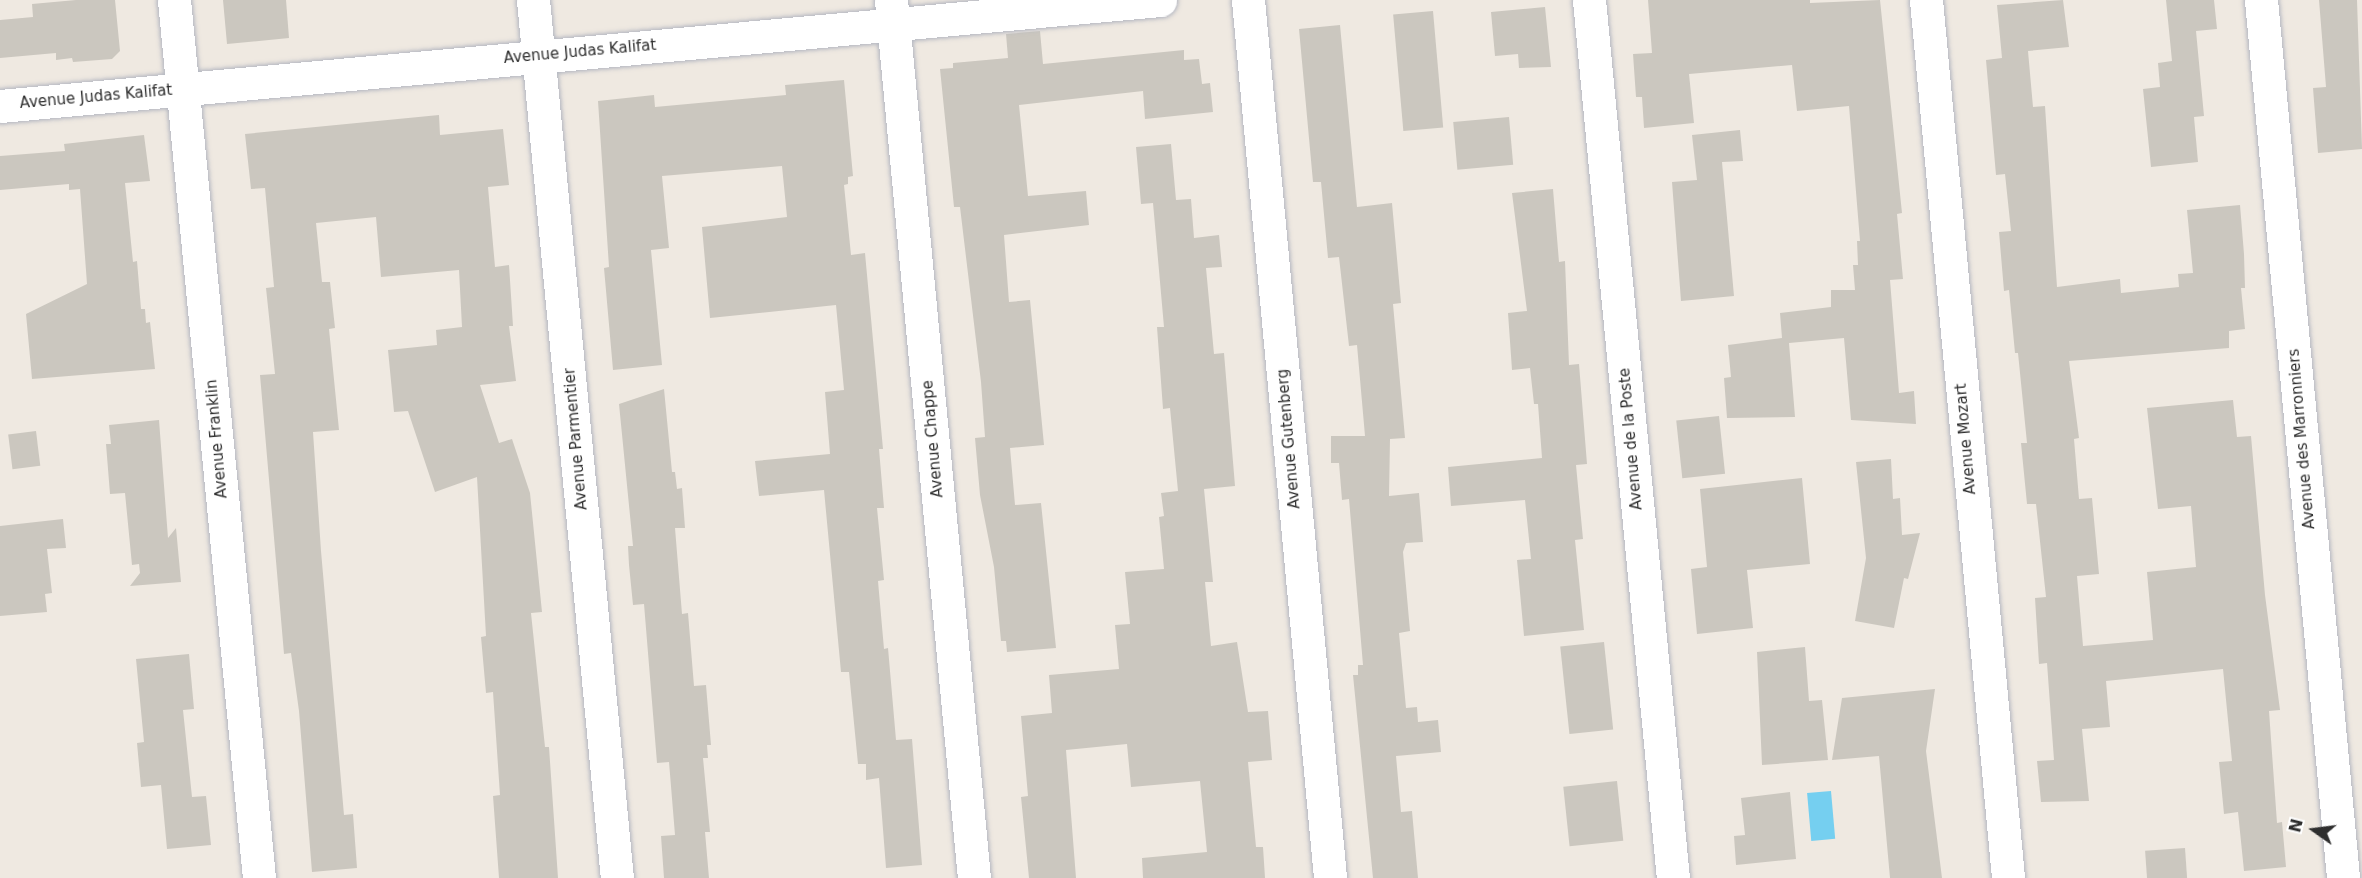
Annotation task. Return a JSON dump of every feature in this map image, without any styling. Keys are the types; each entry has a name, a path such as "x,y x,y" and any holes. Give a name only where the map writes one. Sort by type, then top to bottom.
{"street":[{"name":"Avenue Franklin","path":"174,0 259,878"},
{"name":"Avenue Parmentier","path":"533,0 617,878"},
{"name":"Avenue Judas Kalifat","path":"0,106 539,55 892,12 1160,0"},
{"name":"Avenue Gutenberg","path":"1248,0 1330,878"},
{"name":"Avenue de la Poste","path":"1589,0 1673,878"},
{"name":"Avenue Mozart","path":"1926,0 2007,878"},
{"name":"Avenue des Marronniers","path":"2261,0 2343,878"},
{"name":"Avenue Chappe","path":"892,12 974,878"}],"water":[{"path":"1831,791 1835,839 1811,841 1807,793"}],"building":[{"path":"76,0 115,0 120,51 112,59 73,62 72,58 56,60 56,53 0,58 0,20 33,17 32,4"},
{"path":"223,0 286,0 289,38 227,44"},
{"path":"1648,0 1810,0 1810,3 1880,0 1902,213 1897,214 1903,279 1890,280 1899,393 1914,391 1916,424 1851,420 1844,338 1789,343 1795,417 1727,418 1724,378 1731,377 1728,345 1782,338 1780,313 1831,307 1831,290 1855,290 1853,265 1858,265 1857,241 1860,241 1849,106 1797,111 1792,65 1689,74 1694,123 1644,128 1642,97 1636,97 1633,54 1652,53"},
{"path":"2063,0 2069,47 2028,51 2033,107 2045,106 2057,287 2120,279 2121,293 2179,287 2178,274 2193,273 2187,210 2240,205 2244,254 2245,288 2241,288 2245,329 2229,331 2229,348 2069,361 2079,438 2074,439 2079,499 2092,498 2099,574 2077,576 2083,646 2153,640 2147,572 2196,567 2191,506 2158,509 2147,408 2233,400 2237,437 2251,436 2265,595 2280,710 2269,711 2277,823 2282,822 2286,867 2244,871 2238,812 2224,814 2219,762 2232,761 2223,669 2106,681 2110,727 2082,729 2089,801 2041,802 2037,761 2054,760 2047,663 2039,664 2035,598 2046,597 2036,504 2027,504 2021,443 2027,443 2018,353 2015,353 2009,290 2004,291 1999,232 2011,231 2005,174 1996,175 1986,60 2002,58 1997,5"},
{"path":"2166,0 2214,0 2217,29 2196,31 2204,116 2194,117 2198,162 2151,167 2143,89 2160,87 2158,63 2172,61"},
{"path":"2319,0 2357,0 2362,149 2318,153 2313,88 2326,87"},
{"path":"1545,7 1551,67 1519,68 1518,54 1495,56 1491,12"},
{"path":"1433,11 1443,128 1403,131 1393,14"},
{"path":"1340,25 1357,207 1392,203 1401,303 1393,304 1405,438 1390,439 1389,496 1419,493 1423,542 1406,543 1403,552 1410,631 1399,633 1406,708 1417,707 1418,722 1438,720 1441,752 1396,756 1401,812 1412,811 1418,878 1373,878 1353,675 1358,675 1358,665 1363,665 1349,499 1342,500 1339,463 1331,463 1331,436 1365,436 1357,345 1349,346 1339,257 1328,258 1321,182 1313,182 1299,29"},
{"path":"1040,31 1043,64 1184,50 1184,60 1199,59 1202,84 1210,83 1213,112 1145,119 1143,91 1019,105 1028,196 1086,191 1089,225 1004,235 1009,302 1030,300 1044,445 1010,448 1015,505 1041,503 1056,648 1007,652 1006,641 1001,641 994,567 980,495 975,438 985,437 981,382 960,207 954,207 940,69 953,68 953,63 1008,58 1006,34"},
{"path":"844,80 853,176 848,177 848,184 844,185 851,255 865,253 883,449 879,449 884,508 877,508 884,580 878,581 884,649 888,648 896,740 912,739 922,865 886,868 879,778 866,780 866,764 858,764 849,672 841,672 824,490 759,496 755,461 830,454 825,392 844,390 836,305 710,318 702,227 787,217 782,166 662,176 669,248 651,250 662,365 613,370 604,268 609,267 598,101 654,95 655,107 786,95 785,85"},
{"path":"439,115 440,135 503,129 509,185 488,187 495,267 509,265 513,326 509,326 516,381 480,385 499,443 512,439 530,493 542,612 531,613 545,747 549,747 558,878 499,878 493,796 500,795 493,692 486,693 481,637 486,636 477,477 435,492 408,411 394,412 388,350 437,345 436,330 462,327 459,270 381,277 376,217 316,223 322,282 330,282 335,328 329,329 339,430 313,432 344,815 353,814 357,868 312,872 299,711 291,653 284,654 260,375 275,374 266,288 274,287 265,188 251,189 245,134"},
{"path":"1509,117 1513,165 1457,170 1453,122"},
{"path":"1740,130 1743,161 1722,162 1734,296 1681,301 1672,182 1697,180 1692,135"},
{"path":"144,135 150,181 125,183 133,262 137,261 141,309 145,309 146,323 150,322 155,369 32,379 26,314 87,284 80,189 69,190 69,184 0,190 0,156 65,151 64,144"},
{"path":"1171,144 1176,200 1191,199 1194,238 1219,235 1222,267 1206,268 1214,354 1224,353 1235,486 1204,489 1213,582 1205,582 1211,646 1237,642 1248,712 1268,711 1272,760 1248,762 1256,847 1263,847 1265,878 1143,878 1142,858 1207,852 1200,781 1131,787 1127,744 1066,750 1076,878 1029,878 1021,797 1028,796 1021,716 1052,713 1049,675 1119,669 1115,625 1130,624 1125,572 1164,569 1159,517 1164,516 1161,493 1178,491 1170,408 1163,409 1157,327 1164,327 1153,203 1141,204 1136,147"},
{"path":"1553,189 1559,262 1565,261 1569,365 1579,364 1587,464 1576,465 1583,539 1575,540 1584,630 1524,636 1517,560 1531,559 1525,500 1451,506 1448,467 1542,458 1538,404 1534,404 1530,368 1512,370 1508,313 1527,311 1512,193"},
{"path":"664,389 672,472 675,472 677,489 682,488 685,528 675,528 682,614 688,613 694,686 706,685 711,745 707,745 708,758 703,758 710,832 705,832 709,878 664,878 661,836 675,835 669,762 657,763 644,604 633,605 629,565 628,546 633,546 619,404"},
{"path":"1719,416 1725,474 1682,478 1676,420"},
{"path":"159,420 168,538 176,528 181,582 130,586 140,573 139,564 132,565 125,493 110,494 106,444 111,444 109,425"},
{"path":"36,431 40,466 12,469 8,434"},
{"path":"1891,459 1893,499 1900,498 1902,535 1920,533 1908,579 1904,578 1894,628 1855,621 1866,558 1856,462"},
{"path":"1802,478 1810,564 1747,570 1753,628 1697,634 1691,569 1707,567 1700,489"},
{"path":"63,519 66,548 47,549 52,593 45,594 47,612 0,616 0,526"},
{"path":"1604,642 1613,730 1569,734 1560,647"},
{"path":"1805,647 1809,701 1822,700 1828,760 1762,765 1757,652"},
{"path":"189,654 194,709 183,710 192,797 206,796 211,845 167,849 161,785 141,787 137,743 144,742 136,659"},
{"path":"1935,689 1926,751 1942,878 1890,878 1879,756 1832,760 1842,698"},
{"path":"1617,781 1623,841 1570,846 1563,787"},
{"path":"1790,792 1796,859 1736,865 1734,836 1745,835 1741,798"},
{"path":"2185,848 2187,878 2147,878 2145,851"}]}
